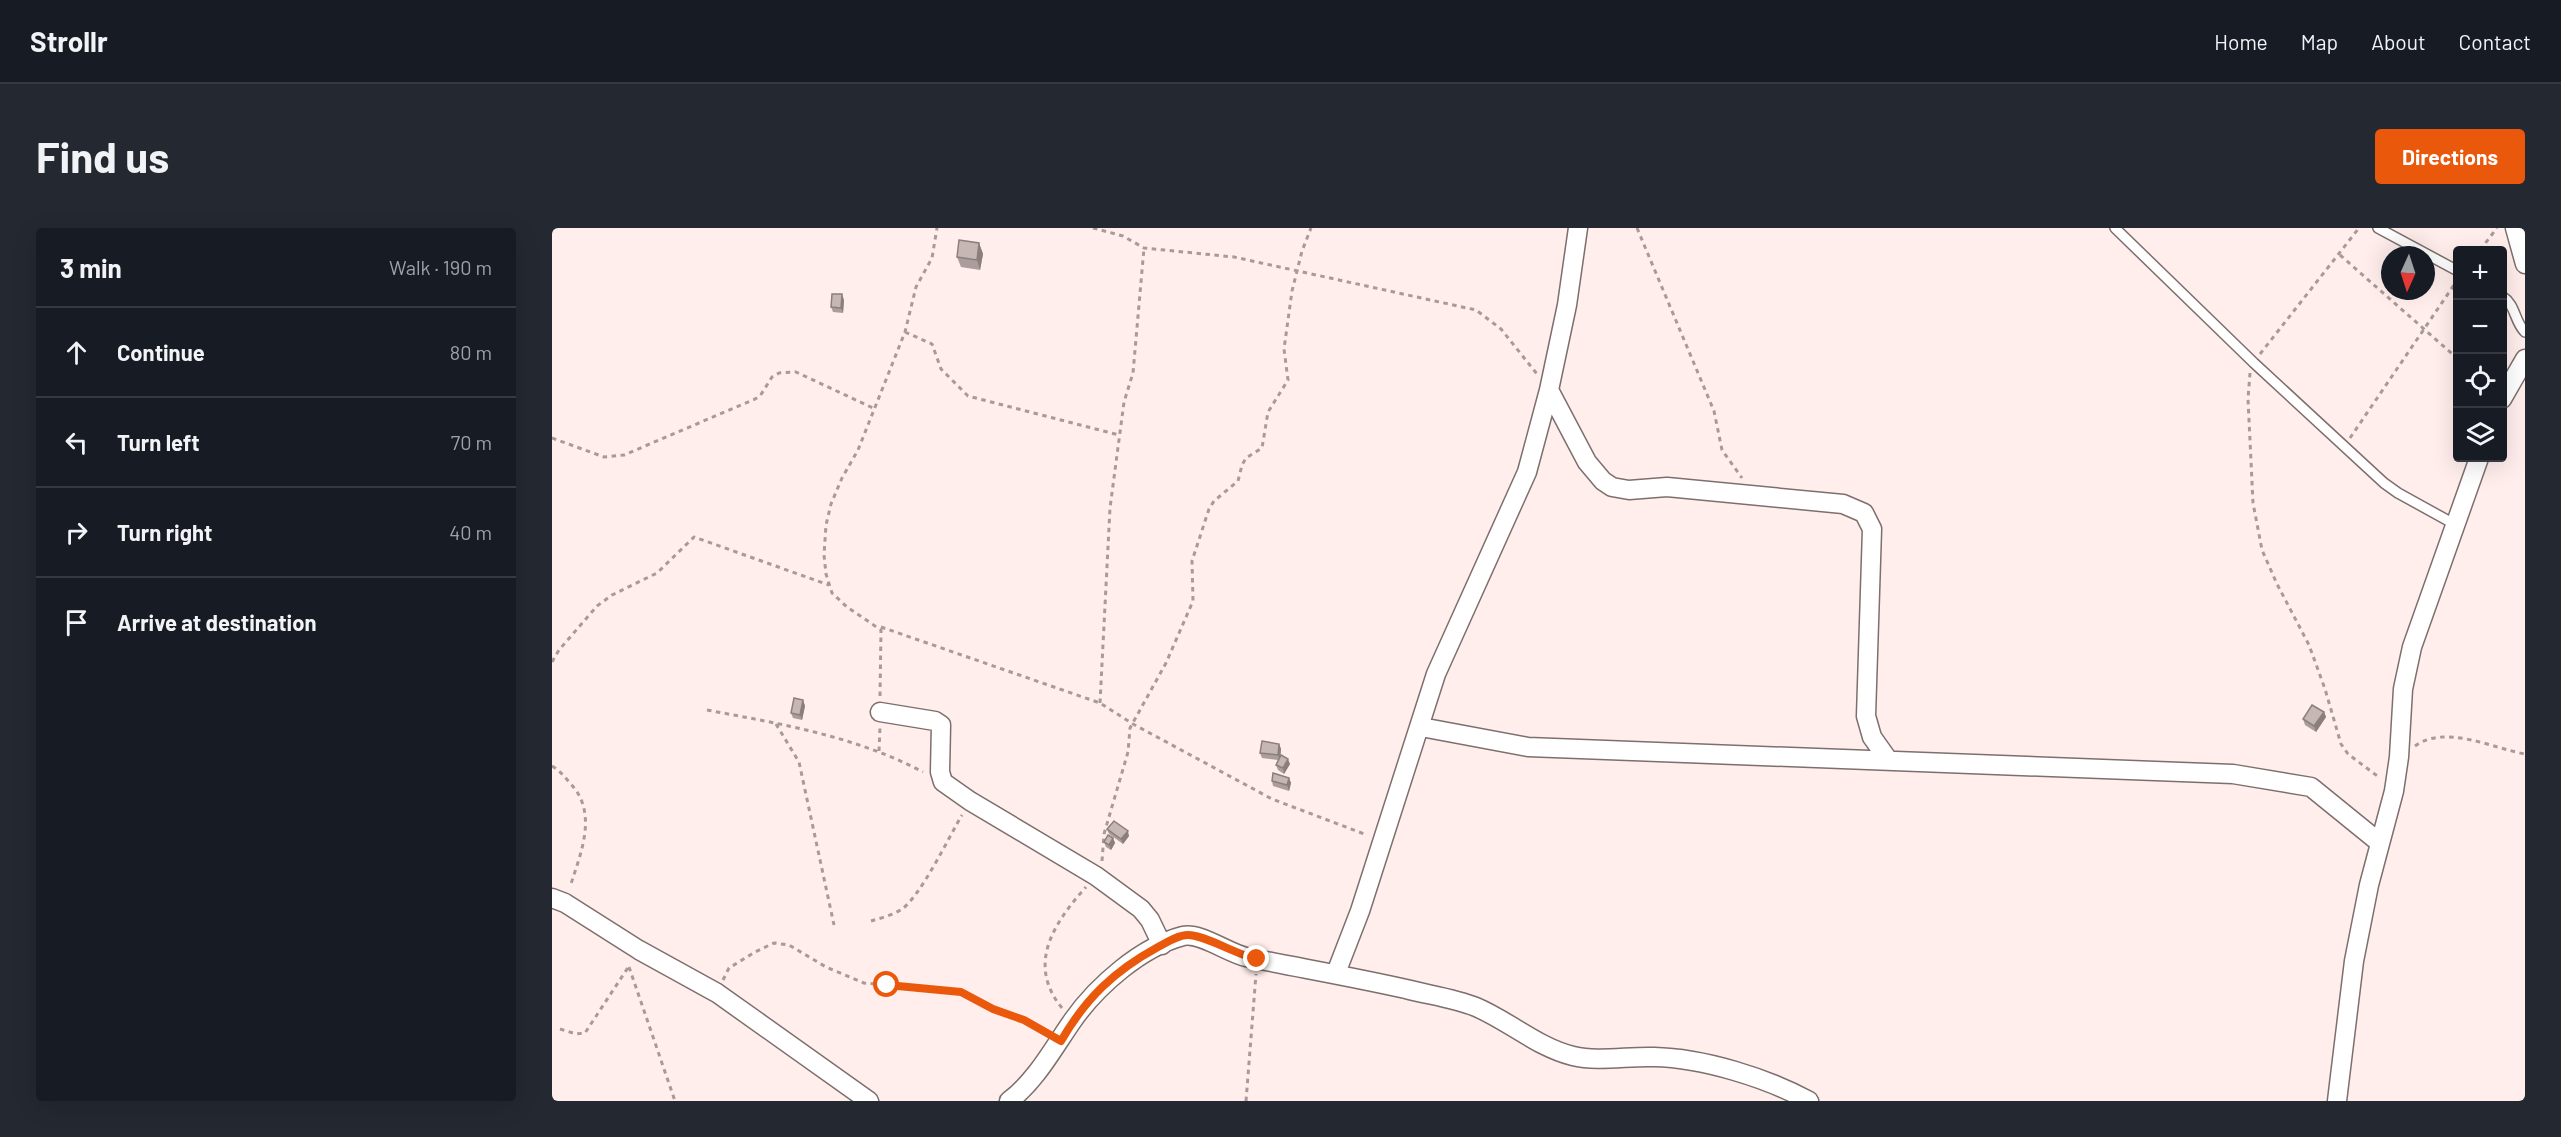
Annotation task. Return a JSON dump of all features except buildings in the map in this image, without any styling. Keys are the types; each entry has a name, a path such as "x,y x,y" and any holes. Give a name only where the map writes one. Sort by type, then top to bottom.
{"street":[{"path":"1336,973 1360,911 1421,727 1436,674 1527,472 1549,390 1567,305 1578,228"},
{"path":"2515,228 2525,264"},
{"path":"2507,390 2525,359"},
{"path":"1549,390 1587,462 1603,481 1612,487 1629,490 1667,487 1843,504 1864,513 1872,528 1866,716 1872,737 1888,761"},
{"path":"2337,1101 2354,961 2394,791 2399,757 2403,689 2412,647 2478,462"},
{"path":"880,712 935,720 941,725 940,772 943,782 970,801 1099,878 1148,916 1162,945"},
{"path":"1421,727 1528,747 2233,774 2311,787 2380,843"},
{"path":"558,901 639,950 717,993 869,1101"},
{"path":"1009,1101 1021,1090 1061,1041 1072,1021 1098,989 1123,968 1162,945 1190,935 1257,959 1336,973 1467,1004 1494,1015 1551,1048 1574,1056 1691,1060 1781,1086 1809,1101"}],"lane":[{"path":"2115,228 2252,361 2398,494 2456,525"},
{"path":"2378,228 2453,269"},
{"path":"2507,300 2510,302 2517,322 2525,332"}],"path":[{"path":"937,228 932,258 916,287 905,332 858,450 831,504 824,555 829,585 839,601 880,627 1100,703 1133,724 1272,798 1383,841"},
{"path":"1093,228 1124,236 1144,248 1234,257 1476,310 1501,329 1549,390"},
{"path":"1072,1021 1048,988 1044,962 1060,920 1099,878 1104,834 1128,752 1130,728 1166,663 1193,601 1192,561 1209,508 1238,481 1244,461 1262,448 1268,412 1288,380 1284,349 1292,291 1302,251 1311,228"},
{"path":"1637,228 1714,411 1722,450 1757,496"},
{"path":"2360,228 2252,361 2248,399 2253,503 2262,550 2309,645 2341,744 2348,754 2394,791"},
{"path":"2483,246 2497,228"},
{"path":"1100,703 1110,507 1124,402 1133,372 1144,248"},
{"path":"2340,255 2453,356"},
{"path":"2345,446 2453,287"},
{"path":"905,332 932,344 941,369 968,396 1119,435"},
{"path":"552,438 604,457 624,455 755,399 760,396 772,377 788,371 796,372 873,408"},
{"path":"552,662 559,650 597,606 612,595 657,573 694,537 829,585"},
{"path":"879,751 882,634 880,627"},
{"path":"707,710 812,730 879,751 943,782"},
{"path":"776,723 799,762 834,925"},
{"path":"2399,757 2419,743 2435,736 2460,739 2525,754"},
{"path":"552,766 576,788 582,799 586,815 586,832 558,901"},
{"path":"871,921 902,909 910,902 970,801"},
{"path":"717,993 729,968 774,943 789,945 826,967 864,983 961,992 993,1009 1024,1020 1061,1041"},
{"path":"560,1029 576,1034 585,1033 639,950"},
{"path":"1246,1101 1257,959"},
{"path":"628,967 675,1101"}],"route":[{"path":"887,985 961,992 993,1009 1024,1020 1061,1041 1072,1021 1098,989 1123,968 1145,954 1182,936 1190,935 1257,959"}]}
